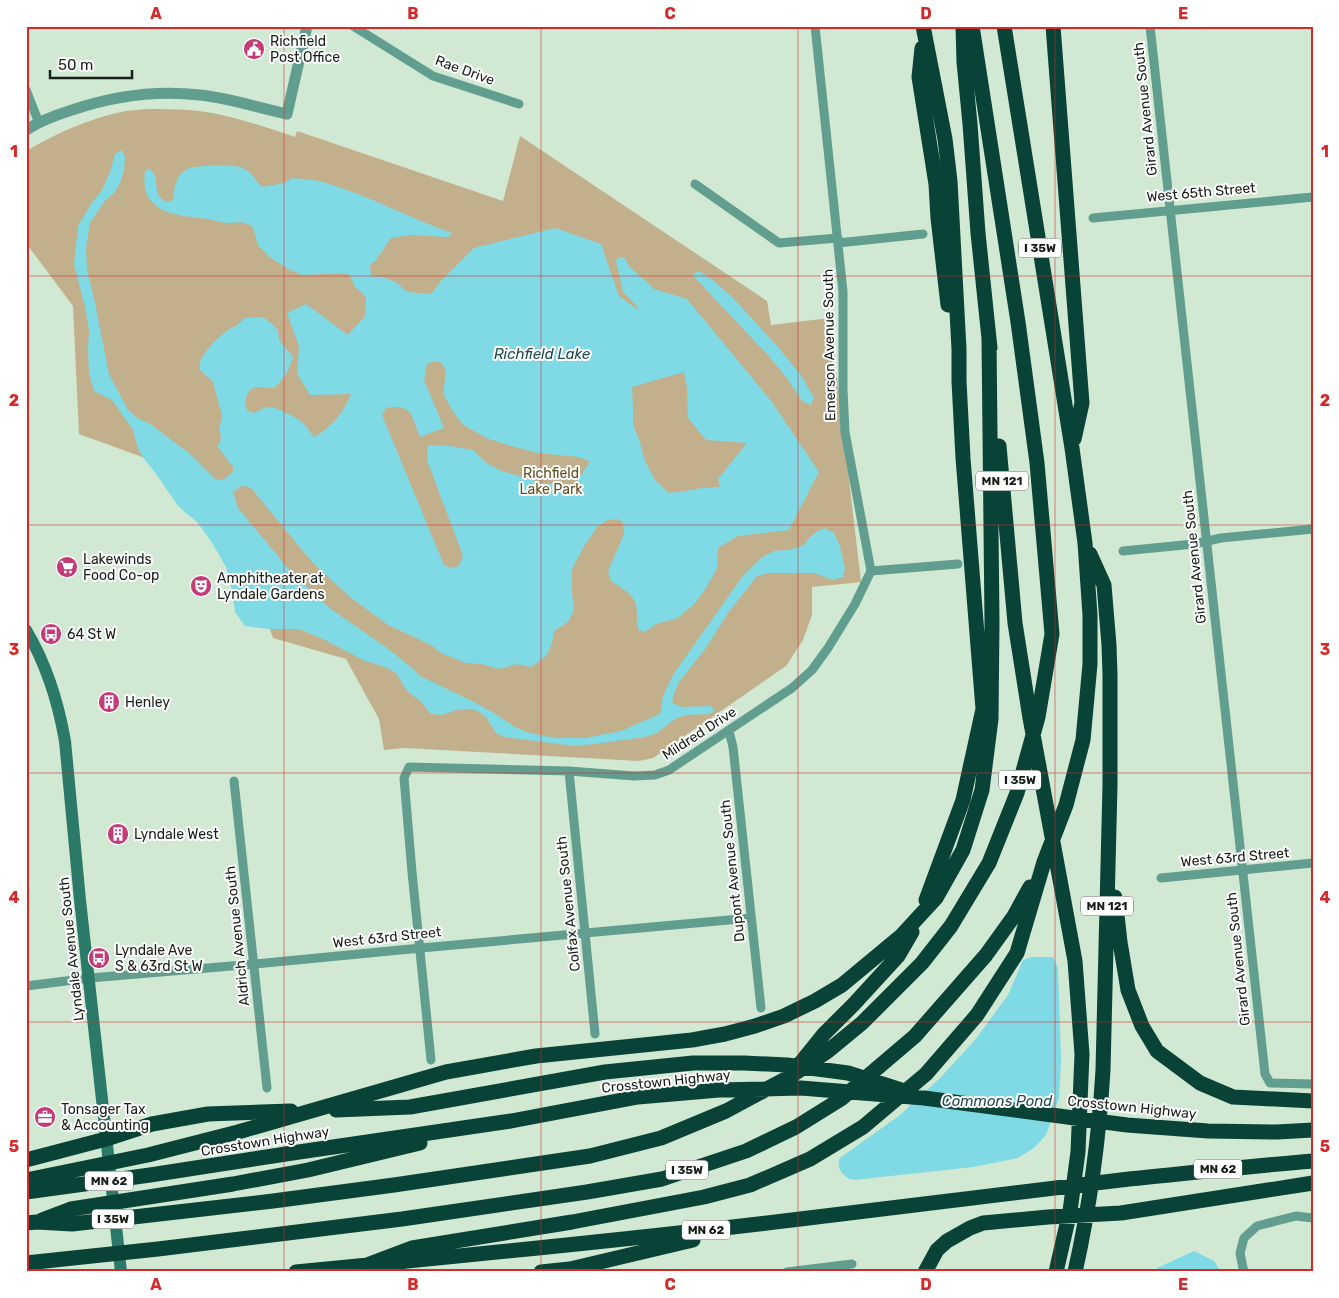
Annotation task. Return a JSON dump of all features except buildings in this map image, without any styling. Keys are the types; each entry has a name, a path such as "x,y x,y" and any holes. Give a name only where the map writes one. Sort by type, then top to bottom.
{"highway":[{"name":"MN 121","path":"963,26 964,62 978,233 1015,623 1030,718 1075,961 1082,1054 1078,1152 1070,1211 1056,1272"},
{"name":"I 35W","path":"32,1223 71,1216 154,1215 385,1186 590,1156 661,1138 726,1111 791,1076 828,1051 862,1023 922,963 951,926 989,863 1017,792 1038,717 1052,634 1037,463 1018,322 972,26"},
{"name":"I 35W","path":"26,1263 402,1219 662,1179 746,1151 796,1126 841,1099 915,1036 986,956 1014,916 1044,862 1066,805 1083,740 1090,664 1090,615 1085,543 1072,448 1004,26"},
{"path":"1053,26 1082,403 1072,448"},
{"path":"791,1076 824,1034 898,956 914,929 963,800 983,709 958,381 952,350 936,184 919,77 923,29"},
{"path":"26,1180 68,1180 148,1155 238,1132 446,1072 536,1056 692,1040 755,1026 784,1016 842,985 901,936 936,898 963,850 982,790 991,719 992,622 989,339"},
{"name":"MN 121","path":"1075,1272 1094,1170 1100,1114 1103,1070 1110,786 1109,660 1104,586 1085,543"},
{"path":"1110,786 1115,894 1128,990 1142,1026 1157,1051 1200,1083 1233,1098 1313,1101"},
{"path":"367,1265 412,1248 572,1222 704,1197 750,1185 810,1158 863,1127 926,1074 977,1014 1017,953 1044,862"},
{"path":"26,1160 106,1139 152,1124 208,1114 410,1107 605,1072 693,1063 787,1065 848,1073 924,1098"},
{"name":"Crosstown Highway","path":"26,1192 68,1180 150,1175 512,1121 638,1097 719,1090 801,1088 924,1098 1127,1125 1208,1131 1276,1132 1313,1130"},
{"path":"71,1216 153,1197 308,1170 512,1121"},
{"name":"MN 62","path":"296,1272 620,1240 1045,1188 1253,1166 1313,1162"},
{"path":"925,1272 937,1250 947,1241 982,1223 1121,1213 1313,1183"},
{"path":"541,1272 570,1269 676,1244 792,1220"}],"main road":[{"name":"Lyndale Avenue South","path":"26,630 32,650 52,686 65,740 80,900 121,1272"}],"street":[{"path":"26,130 62,113 96,102 131,95 182,93 202,95 287,114 307,26"},
{"name":"Rae Drive","path":"353,26 433,76 519,104"},
{"name":"Emerson Avenue South","path":"815,26 843,292 845,432 872,572"},
{"name":"Girard Avenue South","path":"1150,26 1265,1074 1270,1083 1313,1084"},
{"path":"26,90 39,123"},
{"path":"695,184 779,243 923,234"},
{"name":"West 65th Street","path":"1093,218 1313,197"},
{"path":"1123,551 1221,538 1313,529"},
{"path":"872,572 958,564"},
{"name":"Mildred Drive","path":"421,948 404,778 409,767 634,776 655,775 669,770 792,688 812,670 855,604 872,572"},
{"name":"Dupont Avenue South","path":"729,731 733,747 761,1008"},
{"name":"Colfax Avenue South","path":"568,772 596,1034"},
{"name":"Aldrich Avenue South","path":"234,781 267,1088"},
{"name":"West 63rd Street","path":"1161,878 1313,864"},
{"name":"West 63rd Street","path":"26,986 90,978 751,918"},
{"path":"421,948 432,1060"},
{"path":"1245,1272 1240,1253 1244,1238 1257,1226 1296,1216 1313,1218"},
{"path":"787,1272 852,1264"}],"green space":[{"name":"Richfield Lake Park","path":"148,109 192,110 217,114 295,137 297,131 503,201 520,136 767,301 771,325 830,318 861,582 812,587 812,615 803,640 786,666 653,758 639,761 405,748 384,750 379,719 346,659 273,638 219,485 79,434 73,306 26,243 26,151 84,123 124,111"}],"water":[{"name":"Richfield Lake","path":"122,150 125,157 120,183 90,223 86,248 87,269 109,374 128,410 139,419 149,423 190,454 215,479 223,480 233,472 233,467 217,446 220,443 221,435 219,430 222,416 213,382 200,370 202,357 214,342 245,318 263,317 271,323 278,330 279,340 293,357 287,373 275,388 258,387 251,389 246,399 247,410 254,413 263,408 272,407 282,411 302,422 314,437 336,419 345,407 351,394 310,395 297,374 299,346 287,313 306,304 348,335 365,316 366,297 355,287 350,276 346,273 303,275 288,269 268,256 258,245 253,227 243,223 225,223 162,210 148,196 145,185 145,171 149,169 155,177 159,195 167,202 173,200 177,179 187,169 206,166 232,166 247,170 263,187 284,183 292,178 326,183 358,194 452,233 448,237 410,235 391,238 376,260 370,265 371,276 383,277 397,283 407,292 431,294 441,281 474,248 555,228 601,244 619,296 637,309 638,307 623,292 616,261 619,257 624,257 628,265 654,289 687,299 772,402 819,472 789,530 738,536 718,548 717,569 695,603 678,618 656,624 645,632 639,630 633,598 611,581 608,571 624,534 623,523 618,519 608,520 597,527 572,569 574,610 568,622 554,631 552,644 548,652 542,660 531,667 516,664 500,669 481,664 466,663 441,653 431,645 388,625 351,598 312,562 252,489 242,486 233,492 238,508 292,573 331,609 387,648 420,676 474,702 515,727 530,733 555,738 585,738 621,731 660,714 663,696 673,675 742,577 761,558 774,551 789,550 804,545 810,537 825,528 834,533 840,546 845,569 843,577 833,580 814,573 769,573 757,576 728,613 706,648 679,682 674,694 672,703 682,707 710,706 715,710 710,714 685,715 675,719 657,733 645,737 574,746 505,737 496,733 486,717 478,711 470,709 457,710 442,715 431,714 420,701 407,691 396,673 385,667 365,661 299,629 269,629 245,626 235,612 226,567 211,541 197,522 179,507 145,460 138,449 133,430 112,400 94,391 89,373 89,330 74,264 78,226 102,190 115,154","holes":["440,361 446,371 443,393 462,424 486,438 511,446 538,453 578,457 590,461 575,485 542,483 502,471 488,464 473,450 428,445 427,460 463,556 459,566 451,568 444,565 382,415 386,408 395,407 407,410 413,418 420,437 444,428 424,380 427,363","684,372 687,387 688,418 706,440 747,443 718,479 720,487 669,493 655,480 645,461 633,425 632,387"]},
{"path":"699,271 714,281 734,299 777,346 801,375 814,398 811,405 802,401 786,377 766,353 696,279 693,274"},
{"name":"Commons Pond","path":"1032,957 1053,957 1058,968 1061,1060 1059,1098 1046,1135 1034,1148 1018,1158 973,1167 854,1180 844,1175 839,1165 840,1158 900,1115 940,1078 975,1040 1008,995 1023,960"},
{"path":"1194,1251 1214,1261 1221,1272 1153,1272 1155,1269"}],"place":[{"name":"Richfield Post Office","path":"254,49"},
{"name":"Lakewinds Food Co-op","path":"67,567"},
{"name":"Amphitheater at Lyndale Gardens","path":"201,586"},
{"name":"64 St W","path":"51,634"},
{"name":"Henley","path":"109,702"},
{"name":"Lyndale West","path":"118,834"},
{"name":"Lyndale Ave S & 63rd St W","path":"99,958"},
{"name":"Tonsager Tax & Accounting","path":"45,1117"}]}
